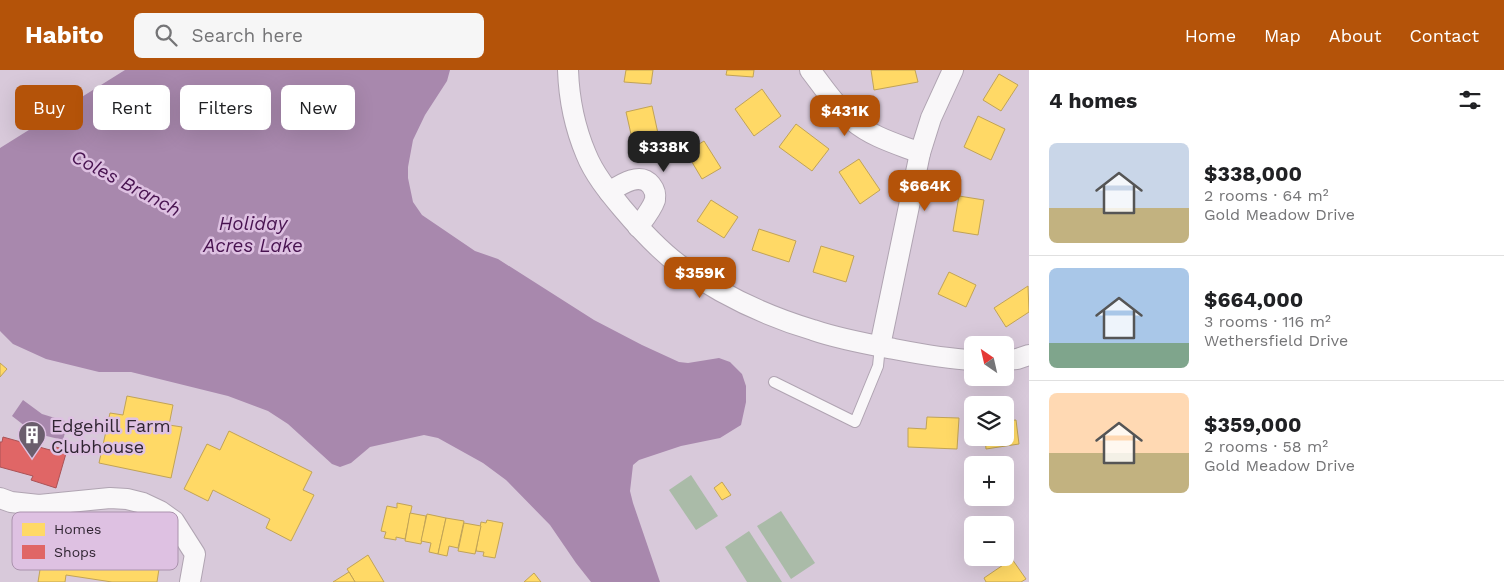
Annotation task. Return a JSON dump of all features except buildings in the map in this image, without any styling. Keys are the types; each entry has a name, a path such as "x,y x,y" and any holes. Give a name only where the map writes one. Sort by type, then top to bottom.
{"street":[{"path":"568,70 570,94 580,137 596,173 638,227 678,264 738,299 770,314 813,330 880,346 964,359"},
{"path":"810,70 837,106 854,122 872,134 920,153"},
{"path":"880,346 920,153 931,118 953,70"},
{"path":"609,192 624,183 638,179 648,181 653,187 656,193 655,202 638,227"},
{"path":"1014,359 1029,355"},
{"path":"0,498 11,502 39,505 110,498 127,499 143,503 161,512"},
{"path":"178,527 195,554 190,582"}],"lane":[{"path":"774,382 855,422 878,366 880,346"}],"green space":[{"path":"691,475 718,516 696,530 669,490"},
{"path":"781,511 815,563 791,579 757,526"},
{"path":"749,531 782,582 747,582 725,547"}],"water":[{"name":"Holiday Acres Lake","path":"125,70 450,70 447,81 425,115 413,140 408,178 413,202 422,215 475,251 498,259 594,320 642,345 679,362 688,363 719,358 730,362 742,374 746,386 746,402 741,425 720,438 681,446 639,460 633,465 630,491 660,582 591,582 550,525 506,480 483,463 438,438 424,435 370,447 351,463 340,467 332,464 288,424 268,411 228,396 131,372 99,372 46,359 13,344 0,331 0,148 29,130 83,130 83,96 93,90 93,130 170,130 170,85 101,85"},
{"path":"23,400 42,414 68,422 63,440 34,433 12,416"}],"place":[{"name":"Edgehill Farm Clubhouse","path":"32,459"}],"water label":[{"name":"Coles Branch","path":"126,183"}]}
